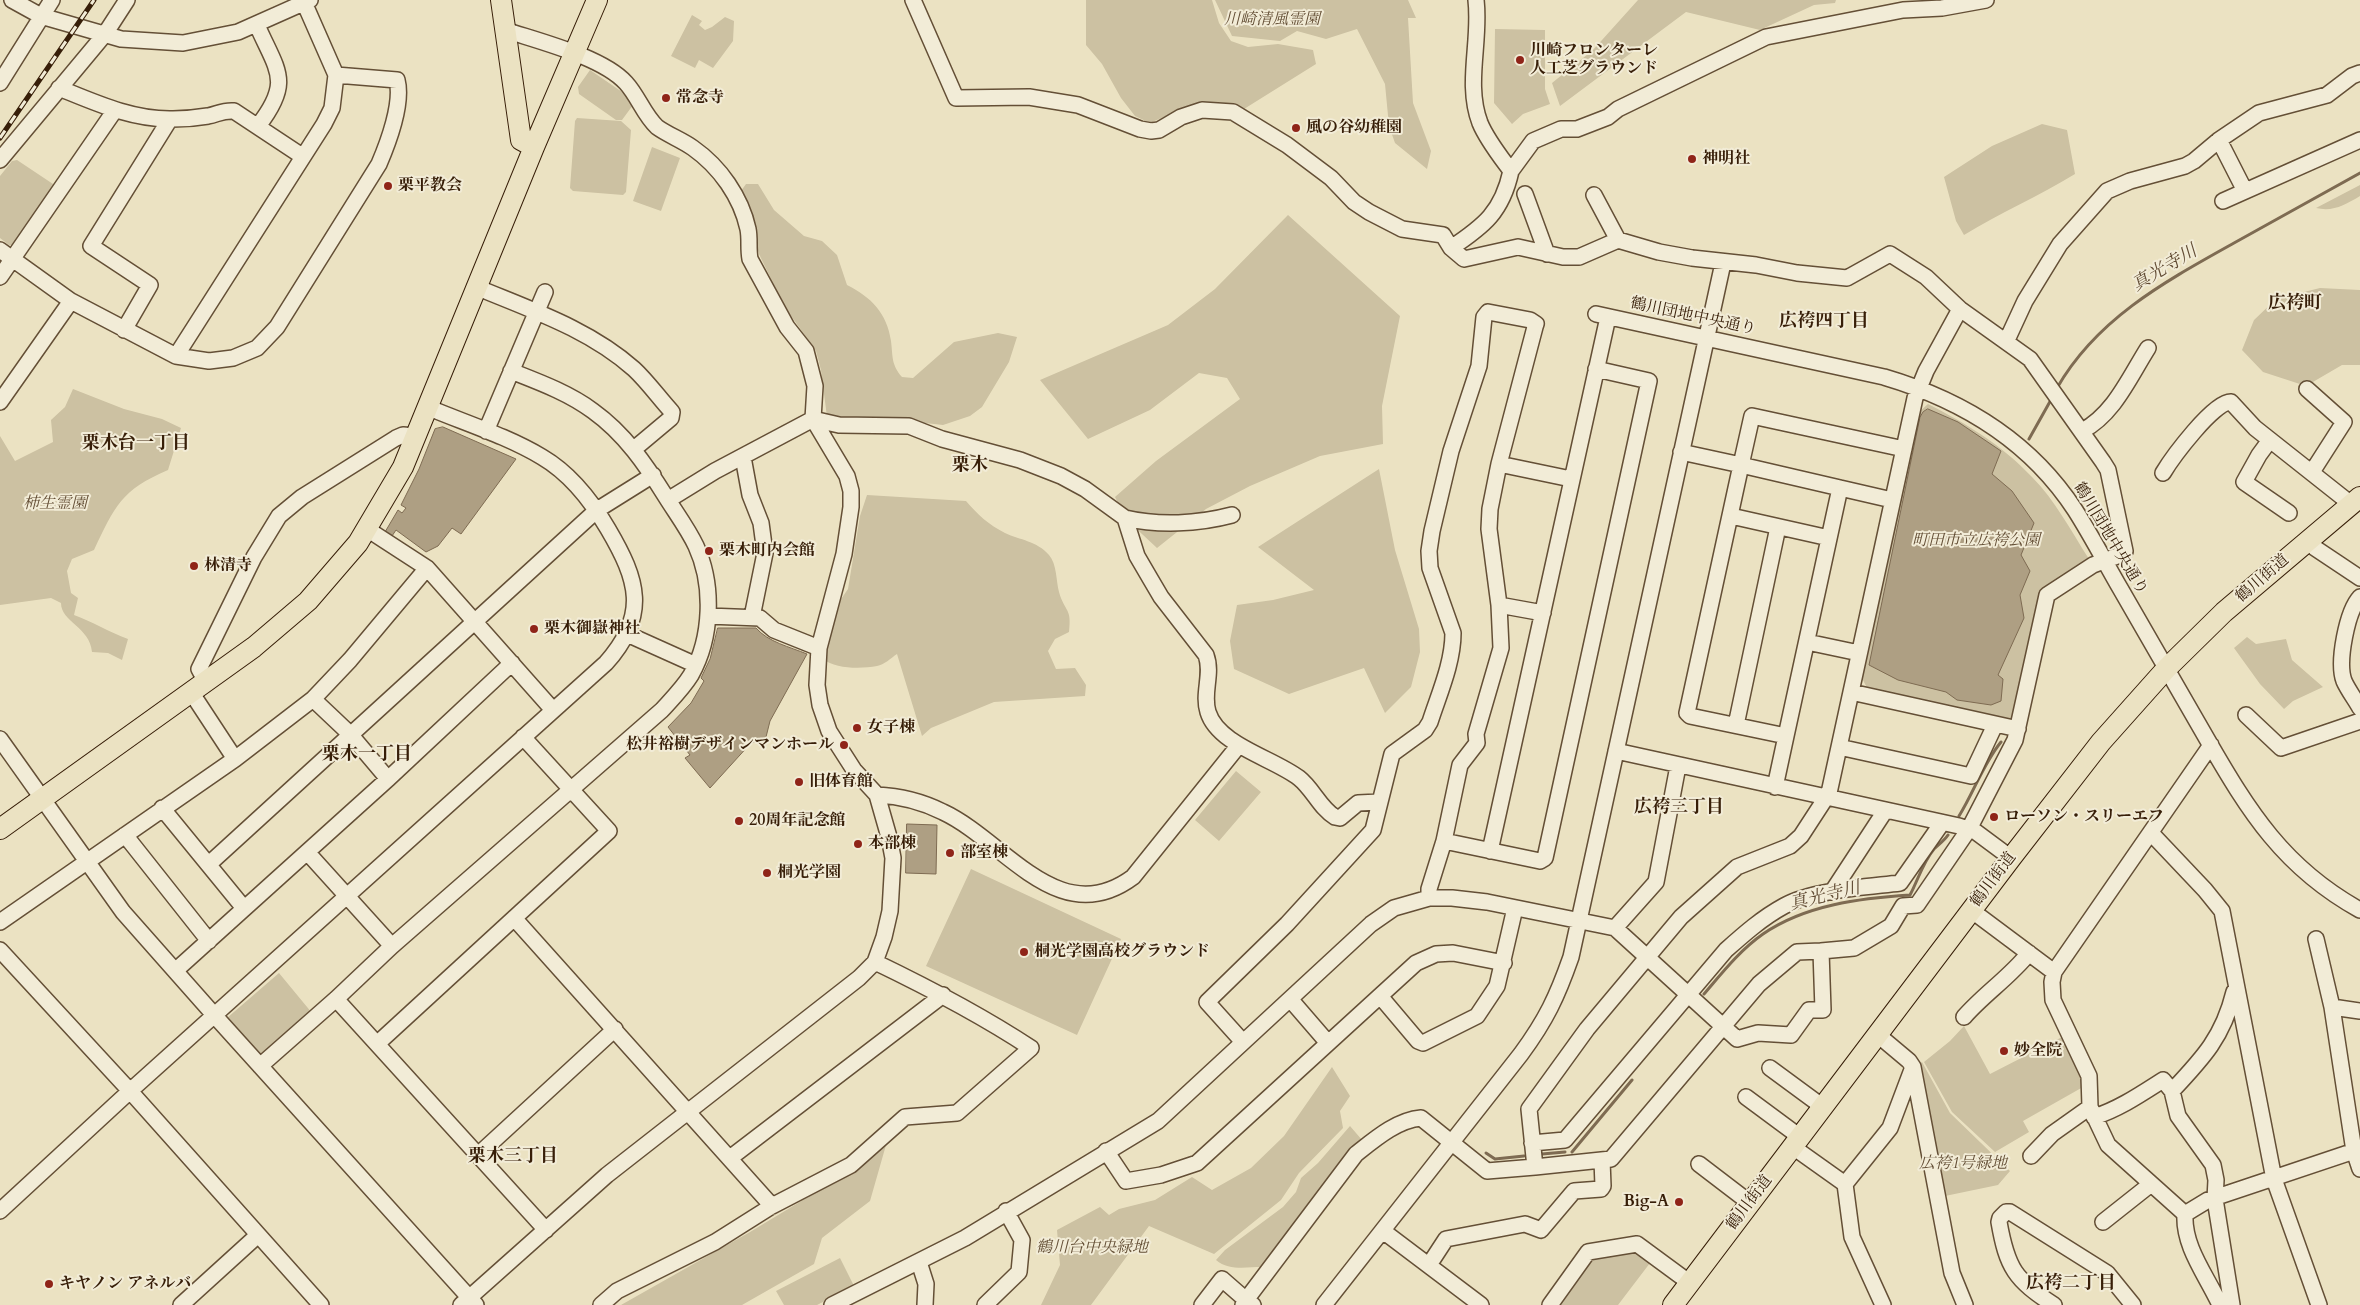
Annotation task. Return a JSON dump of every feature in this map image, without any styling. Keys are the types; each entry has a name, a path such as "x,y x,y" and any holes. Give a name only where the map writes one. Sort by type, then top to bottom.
{"main road":[{"path":"501,0 521,140 534,147"},
{"path":"0,829 254,647 308,601 334,573 367,529 403,467 476,286 597,0"},
{"name":"鶴川街道","path":"1673,1305 1971,910 2101,742 2167,668 2224,612 2356,500"}],"street":[{"path":"12,0 41,16 105,34 143,41 183,43 219,37 257,25 306,1 336,75 332,108 176,356"},
{"path":"0,83 52,0"},
{"path":"0,160 105,34 127,0"},
{"path":"913,0 956,98 1029,97 1078,105 1140,129 1151,131 1159,130 1181,117 1202,110 1233,112 1260,131 1287,145 1330,178 1354,202 1369,212 1402,229 1443,235 1451,248 1464,259 1518,247 1570,258 1579,257 1618,240 1659,252 1847,278 1890,254 1926,277 1960,309 2007,340 2030,358 2108,470 2125,544 2123,553 2093,565 2047,595 2015,740 1969,829 1917,905 1903,906 1891,926 1854,948 1797,952 1759,984 1611,1159 1488,1171 1421,1118 1408,1119 1371,1141 1356,1154 1247,1303 1222,1279 1202,1305"},
{"path":"1476,0 1474,102 1480,123 1488,139 1511,172"},
{"path":"1451,248 1478,231 1492,218 1507,191 1511,172 1533,141 1561,129 1577,129 1608,117 1618,109 1668,83 1766,37 1901,5 1942,8 1986,0"},
{"path":"257,25 279,74 279,84 274,106 258,126"},
{"path":"0,738 89,861 123,912 469,1302 607,1175 859,978 874,962 884,937 890,911 893,882 889,837 877,795 854,770 829,732 820,705 817,685 819,648 844,554 850,517 851,491 847,476 813,418 815,386 812,366 806,350 787,327 750,259 747,246 748,230 742,212 725,178 675,130 657,126 626,82 600,64 575,53 505,30"},
{"path":"2007,340 2026,301 2060,244 2107,191 2130,181 2194,162 2219,140 2259,113 2328,95 2352,76 2360,73"},
{"path":"6,254 71,301 176,356 209,361 233,358 257,348 270,336 379,164 391,138 396,111 396,80 336,75"},
{"path":"59,88 115,110 145,118 170,119 210,116 225,110 234,111 302,156"},
{"path":"0,277 6,254 115,110"},
{"path":"124,330 150,285 91,246 170,119"},
{"path":"2219,140 2245,191"},
{"path":"2224,201 2360,140"},
{"path":"1525,194 1547,254"},
{"path":"1594,195 1618,240"},
{"path":"1324,1305 1542,1025 1558,994 1568,966 1723,262"},
{"path":"476,286 594,338 636,370 672,412 671,418 634,449"},
{"path":"486,431 545,292"},
{"path":"0,402 71,301"},
{"path":"1535,1167 1529,1109 1587,1029 1680,917 1737,867 1790,846 1801,836 1826,799 1919,387 1960,309"},
{"path":"1242,1042 1207,1002 1287,924 1373,830 1392,754 1425,730 1430,722 1452,648 1453,633 1430,568 1432,531 1452,451 1478,366 1484,317 1488,312 1530,320 1536,324 1499,464 1490,509 1489,529 1500,605 1500,648 1476,734 1477,743 1460,765 1444,841 1429,889 1429,898"},
{"name":"鶴川団地中央通り","path":"1596,369 1602,316 1875,375 1919,387 1968,410 1992,426 2024,451 2062,492 2105,561 2241,796 2276,844 2314,880 2360,910"},
{"path":"2082,431 2101,419 2112,406 2148,348"},
{"path":"1444,841 1490,851 1543,861 1567,762 1649,381 1596,369 1490,851"},
{"path":"260,1066 336,999 392,946 662,710 677,694 696,665 701,652 708,616 703,565 696,546 653,475 634,449 592,410 553,388 511,371"},
{"path":"2307,389 2344,422 2312,472"},
{"path":"2163,473 2195,429 2227,402 2234,404 2255,428 2312,472 2356,500"},
{"path":"0,1211 130,1091 606,663 627,634 634,599 631,574 627,561 598,510 581,489 563,471 525,448 427,407"},
{"path":"1786,736 1690,716 1687,713 1752,416 1904,449"},
{"path":"668,500 813,418 839,425 909,426 942,439 1020,460 1077,484 1125,518 1148,524 1212,520 1232,515"},
{"path":"235,759 198,687 199,669 265,536 279,516 302,496 396,438 403,435 415,436"},
{"path":"2270,440 2244,482 2289,513"},
{"path":"1681,452 1892,500"},
{"path":"742,457 750,494 761,523 765,552 752,617"},
{"path":"1499,464 1571,479"},
{"path":"209,864 598,510 653,475"},
{"path":"1775,787 1840,488"},
{"path":"1731,516 1829,538"},
{"path":"1125,518 1137,556 1156,588 1206,655 1210,664 1206,696 1208,712 1216,725 1226,736 1239,745 1290,772 1306,783 1335,817 1340,818 1358,803 1379,802"},
{"path":"1736,725 1778,528"},
{"path":"367,529 427,568 553,710"},
{"path":"2308,540 2315,548 2360,578"},
{"path":"0,922 235,759 314,699 350,660 427,568"},
{"path":"2360,597 2354,603 2343,647 2343,679 2360,708"},
{"path":"1500,605 1543,613"},
{"path":"708,616 760,618 774,630 819,648"},
{"path":"627,634 696,665"},
{"path":"1807,642 1859,653"},
{"path":"175,971 512,663"},
{"path":"1850,692 2018,730"},
{"path":"314,699 350,734 388,778"},
{"path":"2246,715 2281,748 2360,721"},
{"path":"1839,747 1971,776 1995,725"},
{"path":"378,1043 609,831 524,737"},
{"path":"877,795 896,796 944,812 980,835 1031,876 1049,886 1075,895 1102,893 1124,884 1133,877 1239,745"},
{"path":"2185,1214 2108,1145 2092,1112 2088,1090 2089,1076 2053,1000 2052,982 2054,972 2211,745"},
{"path":"1616,752 1969,829 1976,832 2011,858"},
{"path":"1615,928 1656,882 1678,766"},
{"path":"162,808 244,907"},
{"path":"1832,892 1885,811"},
{"path":"1532,1143 1565,1140 1726,950 1755,924 1785,905 1832,892 1900,884 1942,823"},
{"path":"2151,833 2205,890 2222,911 2274,1179 2319,1305"},
{"path":"125,835 209,940"},
{"path":"307,852 392,946"},
{"path":"832,1305 859,1299 919,1262 965,1238 1006,1211 1158,1121 1371,924 1394,908 1429,898 1461,899 1615,928 1724,1025 1737,1039 1758,1033 1791,1035 1809,1010 1823,1010 1821,951"},
{"path":"1380,996 1418,1041 1423,1043 1477,1016 1497,986 1504,963 1514,908"},
{"path":"1971,910 2054,972"},
{"path":"514,918 772,1206"},
{"path":"2316,939 2332,1007 2360,1169"},
{"path":"0,950 130,1091 321,1305"},
{"path":"1106,1151 1126,1181 1161,1176 1197,1164 1416,963 1436,954 1453,953 1504,963"},
{"path":"1964,1017 1979,1000 2018,967 2029,953"},
{"path":"601,1305 617,1291 715,1242 772,1206 851,1165 905,1118 957,1113 1031,1048 996,1025 943,995 874,962"},
{"path":"2172,1091 2203,1058 2217,1038 2228,1016 2236,986"},
{"path":"730,1158 943,995"},
{"path":"336,999 546,1230"},
{"path":"1290,999 1328,1043"},
{"path":"2332,1007 2360,1011"},
{"path":"478,1155 615,1029"},
{"path":"1878,1035 1909,1061 1913,1067 1952,1273 1964,1305"},
{"path":"1845,1184 1890,1128 1913,1067"},
{"path":"1772,1074 1823,1107"},
{"path":"2031,1156 2052,1134 2092,1112 2106,1113 2163,1080 2172,1091 2178,1116 2213,1165 2216,1180 2215,1199 2232,1305"},
{"path":"1746,1097 1845,1184 1852,1237 1883,1305"},
{"path":"2185,1214 2208,1200 2357,1150"},
{"path":"1429,1265 1446,1239 1525,1224 1541,1230 1574,1191 1601,1189 1603,1186 1602,1160"},
{"path":"1698,1164 1750,1203"},
{"path":"2103,1222 2151,1184"},
{"path":"985,1305 1019,1272 1022,1240 1006,1211"},
{"path":"2054,1305 2020,1280 2008,1261 2000,1222 2000,1218 2006,1212 2010,1212 2107,1273 2133,1305"},
{"path":"2185,1214 2184,1225 2193,1256 2220,1305"},
{"path":"1383,1231 1481,1305"},
{"path":"181,1305 258,1235"},
{"path":"1550,1305 1588,1252 1637,1244 1690,1283"},
{"path":"919,1262 926,1284 925,1305"}],"green space":[{"path":"1086,0 1212,0 1219,23 1231,41 1248,47 1278,44 1313,50 1316,64 1244,109 1218,105 1196,106 1150,123 1135,116 1121,98 1102,64 1086,45"},
{"name":"川崎清風霊園","path":"1215,0 1408,0 1416,18 1408,18 1413,103 1431,151 1427,169 1395,143 1389,126 1385,84 1357,29 1326,39 1297,31 1280,41 1232,36"},
{"path":"1638,0 1836,0 1835,3 1814,5 1760,30 1686,12 1560,106 1552,83 1593,50"},
{"path":"692,15 702,21 699,25 705,30 725,17 734,21 733,41 713,68 699,60 695,68 671,56"},
{"name":"川崎フロンターレ 人工芝グラウンド","path":"1495,29 1545,30 1545,89 1550,104 1523,114 1512,124 1494,103"},
{"path":"590,70 628,96 633,105 622,120 616,120 579,94 578,87"},
{"path":"577,118 621,121 631,130 626,192 623,195 573,191 570,188 575,121"},
{"path":"2042,124 2067,130 2075,174 1964,235 1956,221 1944,177 1992,146"},
{"path":"652,147 680,158 661,211 633,201"},
{"path":"17,160 53,184 53,187 14,245 9,245 0,238 0,176 12,161"},
{"path":"746,184 758,184 774,210 804,236 822,241 837,255 847,285 863,295 882,314 889,331 894,364 902,377 913,378 954,342 998,333 1017,337 1009,362 982,407 970,416 943,425 907,421 827,417 821,370 816,351 784,306 759,254 741,191"},
{"path":"2360,185 2360,196 2349,202 2339,207 2328,209 2316,208"},
{"path":"1288,215 1400,316 1382,406 1383,444 1320,456 1250,486 1206,509 1157,548 1127,520 1115,497 1156,461 1240,399 1227,378 1199,373 1150,410 1088,439 1040,380 1168,325 1215,289"},
{"path":"2320,288 2360,290 2360,365 2342,365 2306,386 2263,372 2242,350 2254,320 2276,299"},
{"name":"柿生霊園","path":"73,389 124,409 162,419 181,428 168,470 152,477 129,492 114,511 94,550 72,559 67,571 71,593 78,598 74,615 128,639 122,660 108,653 92,652 86,636 62,610 61,603 51,598 0,605 0,436 15,461 53,442 51,420 65,407"},
{"name":"町田市立広袴公園","path":"1928,404 1983,436 2021,465 2048,496 2089,559 2043,590 2015,720 1867,688 1862,678 1919,412"},
{"path":"1379,469 1395,550 1419,629 1420,652 1411,687 1385,713 1364,668 1289,694 1234,669 1230,641 1237,605 1273,600 1314,590 1258,547"},
{"path":"867,495 966,501 979,515 1005,533 1034,544 1044,550 1054,563 1061,599 1070,618 1069,632 1055,639 1048,651 1056,669 1075,668 1086,685 1085,696 994,702 931,728 922,736 897,654 885,663 864,668 834,665 823,659 835,608 848,589 860,516"},
{"path":"2247,637 2256,644 2286,639 2292,660 2323,687 2293,701 2284,709 2260,684 2234,648"},
{"path":"1236,771 1261,792 1219,841 1195,820"},
{"name":"桐光学園高校グラウンド","path":"971,869 1121,939 1077,1035 926,966"},
{"path":"279,973 312,1013 263,1056 257,1057 228,1024 227,1018"},
{"name":"妙全院","path":"1964,1026 1990,1074 2064,1036 2084,1078 2083,1087 2023,1121 2029,1132 1995,1152 1952,1112 1924,1062 1950,1041"},
{"name":"広袴1号緑地","path":"1922,1062 1950,1113 2010,1171 1998,1185 1945,1196 1941,1193 1917,1066"},
{"name":"鶴川台中央緑地","path":"1332,1067 1350,1096 1340,1111 1343,1128 1299,1173 1281,1200 1214,1254 1149,1226 1091,1305 1041,1305 1060,1265 1057,1230 1100,1207 1109,1215 1119,1209 1155,1200 1192,1177 1212,1190 1251,1168 1284,1136"},
{"path":"1350,1126 1362,1140 1262,1267 1232,1267 1216,1260 1225,1250 1283,1207 1296,1192 1301,1178 1318,1163"},
{"path":"888,1138 870,1201 822,1238 814,1264 742,1305 621,1305 750,1232 851,1171"},
{"path":"1635,1250 1650,1263 1618,1305 1559,1305 1596,1256"},
{"path":"840,1258 854,1286 817,1305 784,1305 776,1291"}],"shaded area":[{"name":"町田市立広袴公園","path":"1928,409 1958,422 2001,451 1992,474 2012,491 2034,523 2021,555 2030,571 2020,595 2024,618 1998,675 2003,679 2001,701 1991,705 1957,700 1946,692 1898,680 1869,665 1920,417"},
{"path":"443,427 516,459 461,534 452,528 438,546 426,552 396,530 392,536 385,532 398,510 402,513 406,508 401,505 419,469 435,429"},
{"path":"718,628 756,628 773,641 807,654 770,721 766,737 750,744 710,788 685,758 690,755 668,727 691,703 704,681 701,678 710,659"},
{"path":"907,824 937,825 936,874 906,873"}],"waterway":[{"name":"真光寺川","path":"2057,388 2073,363 2092,341 2135,304 2183,272 2360,173"},
{"name":"真光寺川","path":"2029,439 2052,398"},
{"name":"真光寺川","path":"1959,816 1989,759 2001,742"},
{"name":"真光寺川","path":"1704,994 1747,947 1779,924 1797,916 1834,905 1872,898 1910,895 1930,854 1948,835"},
{"name":"真光寺川","path":"1572,1152 1632,1080"},
{"name":"真光寺川","path":"1542,1154 1565,1152"},
{"name":"真光寺川","path":"1486,1153 1495,1159 1524,1156"}],"railway":[{"path":"0,138 94,0"}],"place":[{"name":"川崎フロンターレ 人工芝グラウンド","path":"1520,60"},
{"name":"常念寺","path":"666,98"},
{"name":"風の谷幼稚園","path":"1296,128"},
{"name":"神明社","path":"1692,159"},
{"name":"栗平教会","path":"388,186"},
{"name":"栗木町内会館","path":"709,551"},
{"name":"林清寺","path":"194,566"},
{"name":"栗木御嶽神社","path":"534,629"},
{"name":"女子棟","path":"857,728"},
{"name":"松井裕樹デザインマンホール","path":"844,745"},
{"name":"旧体育館","path":"799,782"},
{"name":"ローソン・スリーエフ","path":"1994,817"},
{"name":"20周年記念館","path":"739,821"},
{"name":"本部棟","path":"858,844"},
{"name":"部室棟","path":"950,853"},
{"name":"桐光学園","path":"767,873"},
{"name":"桐光学園高校グラウンド","path":"1024,952"},
{"name":"妙全院","path":"2004,1051"},
{"name":"Big-A","path":"1679,1202"},
{"name":"キヤノン アネルバ","path":"49,1284"}],"district":[{"name":"広袴町","path":"2295,304"},
{"name":"広袴四丁目","path":"1824,322"},
{"name":"栗木台一丁目","path":"136,444"},
{"name":"栗木","path":"970,466"},
{"name":"栗木一丁目","path":"367,755"},
{"name":"広袴三丁目","path":"1679,808"},
{"name":"栗木三丁目","path":"513,1157"},
{"name":"広袴二丁目","path":"2071,1284"}]}
